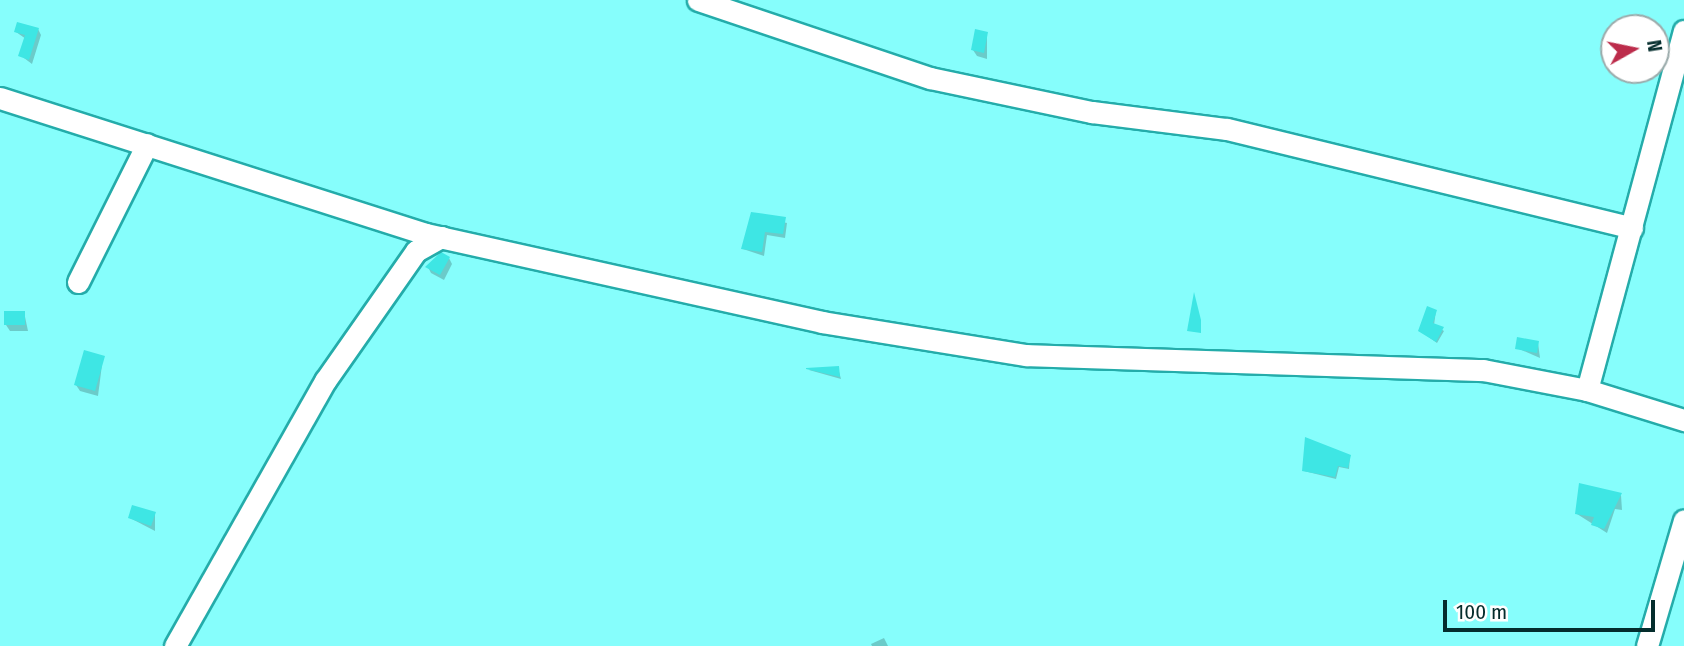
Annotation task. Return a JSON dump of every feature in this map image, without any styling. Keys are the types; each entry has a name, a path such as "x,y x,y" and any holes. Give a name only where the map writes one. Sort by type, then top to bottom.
{"street":[{"path":"698,0 930,78 1081,110 1227,129 1632,228"},
{"path":"1587,390 1684,31"},
{"path":"0,98 441,237 822,322 1026,355 1483,370 1587,390 1684,420"},
{"path":"78,282 147,144"},
{"path":"175,646 325,381 416,251 441,237"},
{"path":"1647,646 1684,520"}],"building":[{"path":"17,22 39,28 29,60 18,56 25,35 14,32"},
{"path":"975,29 988,32 984,53 971,50"},
{"path":"751,212 786,217 783,234 765,232 762,252 741,249"},
{"path":"441,252 450,257 440,275 425,267"},
{"path":"1194,292 1201,320 1201,333 1187,331"},
{"path":"1427,306 1437,310 1433,323 1444,327 1436,342 1418,331"},
{"path":"4,311 25,311 25,325 4,325"},
{"path":"1517,337 1539,341 1537,353 1515,349"},
{"path":"84,350 105,356 95,391 74,385"},
{"path":"839,366 840,377 806,369 806,368"},
{"path":"1305,437 1351,455 1348,468 1338,466 1335,477 1302,471"},
{"path":"1579,483 1622,493 1604,529 1591,525 1594,517 1575,514"},
{"path":"132,505 156,512 151,526 128,518"}]}
